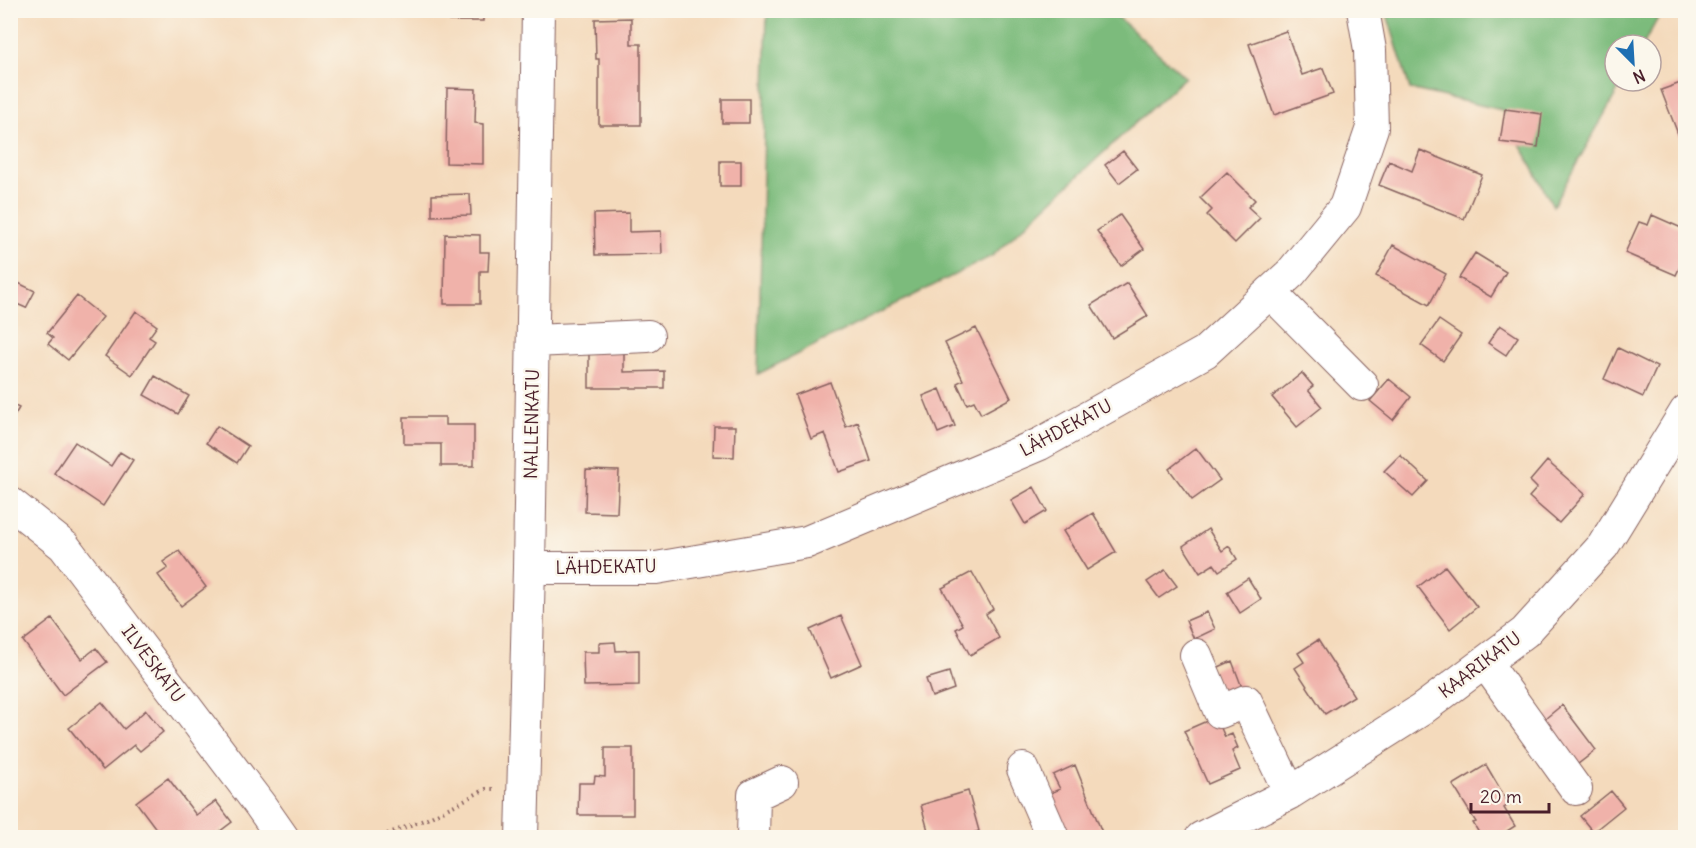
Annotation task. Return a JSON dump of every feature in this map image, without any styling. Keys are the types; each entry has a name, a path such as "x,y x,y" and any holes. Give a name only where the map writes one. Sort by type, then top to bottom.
{"street":[{"name":"NALLENKATU","path":"522,837 538,10"},
{"name":"LÄHDEKATU","path":"529,568 656,568 807,542 1040,444 1205,352 1291,273 1345,207 1372,128 1370,50 1363,10"},
{"path":"1270,292 1362,385"},
{"path":"533,341 648,336"},
{"name":"KAARIKATU","path":"1201,837 1290,793 1421,710 1525,632 1604,546 1686,411"},
{"name":"ILVESKATU","path":"10,503 64,546 283,837"},
{"path":"1196,655 1220,712 1246,701 1290,793"},
{"path":"1485,662 1576,789"},
{"path":"1023,769 1053,837"},
{"path":"753,837 754,795 782,782"}],"path":[{"path":"376,837 427,819 486,789 524,788"}],"green space":[{"path":"767,11 1111,11 1185,77 992,256 758,374"},
{"path":"1386,11 1662,11 1650,33 1603,33 1603,93 1616,93 1553,206 1502,110 1410,89"}],"building":[{"path":"449,10 483,10 483,21 449,21"},
{"path":"631,18 631,44 641,44 641,125 599,125 599,59 596,59 595,19"},
{"path":"1286,31 1302,75 1323,68 1333,94 1274,115 1249,44"},
{"path":"1686,81 1686,152 1662,93 1663,89"},
{"path":"447,88 476,89 475,123 483,124 483,164 446,163"},
{"path":"722,99 749,99 749,123 722,123"},
{"path":"1505,109 1542,114 1538,147 1500,142"},
{"path":"1420,150 1482,175 1464,219 1379,185 1389,161 1412,171"},
{"path":"1123,151 1137,169 1119,183 1105,165"},
{"path":"720,161 741,161 741,186 720,186"},
{"path":"1227,172 1255,200 1248,207 1260,218 1235,243 1207,215 1212,210 1200,198"},
{"path":"470,194 471,215 432,216 432,195"},
{"path":"629,213 629,232 661,231 662,254 595,255 594,214"},
{"path":"1120,215 1144,249 1121,266 1097,231"},
{"path":"1652,215 1686,230 1686,254 1676,275 1625,253 1639,222 1648,225"},
{"path":"445,234 480,235 480,252 489,252 488,271 480,271 480,304 444,304"},
{"path":"1393,245 1446,274 1429,305 1376,276"},
{"path":"1475,253 1506,272 1491,297 1459,278"},
{"path":"10,279 35,291 26,308 10,301"},
{"path":"1127,283 1148,316 1112,338 1091,305"},
{"path":"77,296 103,317 68,360 48,344 53,338 47,333"},
{"path":"136,311 157,326 149,337 155,341 132,375 105,356"},
{"path":"1439,320 1461,335 1443,361 1421,345"},
{"path":"1500,325 1518,337 1506,355 1488,343"},
{"path":"976,328 1011,398 981,414 974,401 967,404 957,383 963,380 945,343"},
{"path":"624,348 624,372 664,371 664,388 589,388 589,349"},
{"path":"1618,348 1657,367 1643,397 1604,379"},
{"path":"1302,373 1313,386 1308,390 1322,407 1297,427 1272,397"},
{"path":"155,376 189,396 178,414 144,395"},
{"path":"1389,379 1411,397 1393,420 1370,401"},
{"path":"830,382 846,427 858,422 871,461 839,472 825,433 811,439 795,395"},
{"path":"940,389 955,426 938,433 923,396"},
{"path":"10,394 15,396 11,404 19,408 10,423"},
{"path":"404,417 445,417 445,425 474,425 474,466 441,466 441,444 404,444"},
{"path":"217,426 248,446 237,463 206,443"},
{"path":"714,426 735,426 734,457 713,456"},
{"path":"75,442 111,466 120,452 133,460 103,506 54,473"},
{"path":"1196,448 1220,480 1192,500 1169,469"},
{"path":"1400,455 1428,481 1413,497 1384,471"},
{"path":"1547,461 1585,494 1559,523 1529,497 1537,488 1530,481"},
{"path":"586,470 619,471 617,513 585,512"},
{"path":"1034,487 1047,511 1025,524 1011,500"},
{"path":"1093,513 1116,552 1087,570 1063,531"},
{"path":"1208,529 1222,551 1229,546 1237,559 1219,571 1214,564 1200,573 1183,546"},
{"path":"179,551 206,587 181,606 158,575 168,568 163,562"},
{"path":"1445,566 1477,607 1450,629 1418,587"},
{"path":"1165,570 1177,586 1159,598 1147,582"},
{"path":"972,572 993,609 986,614 999,638 970,655 956,629 963,625 942,588"},
{"path":"1248,578 1261,599 1240,613 1227,592"},
{"path":"1207,612 1215,629 1194,639 1186,621"},
{"path":"841,616 862,664 831,678 810,630"},
{"path":"52,619 82,659 96,648 107,662 63,695 23,641"},
{"path":"1318,640 1354,696 1325,714 1295,668 1304,662 1298,653"},
{"path":"615,642 616,651 639,650 639,685 584,686 583,652 599,652 599,643"},
{"path":"1232,661 1243,690 1224,698 1212,670"},
{"path":"949,672 954,689 932,697 926,679"},
{"path":"102,702 124,729 146,710 163,732 140,751 134,745 103,770 69,728"},
{"path":"1562,705 1596,750 1569,771 1535,727"},
{"path":"1216,717 1225,737 1232,734 1238,748 1232,751 1240,770 1208,784 1184,731"},
{"path":"605,748 633,748 633,815 578,815 579,783 594,783 595,776 605,777"},
{"path":"1075,765 1103,835 1097,838 1067,838 1048,794 1060,789 1053,775"},
{"path":"1486,765 1509,804 1504,808 1515,826 1496,838 1482,838 1473,823 1476,822 1453,785"},
{"path":"168,778 196,815 216,801 232,822 211,838 207,838 204,834 200,838 163,838 136,802"},
{"path":"968,791 979,831 964,836 964,838 930,838 921,805"},
{"path":"1611,791 1624,807 1593,832 1580,816"}]}
